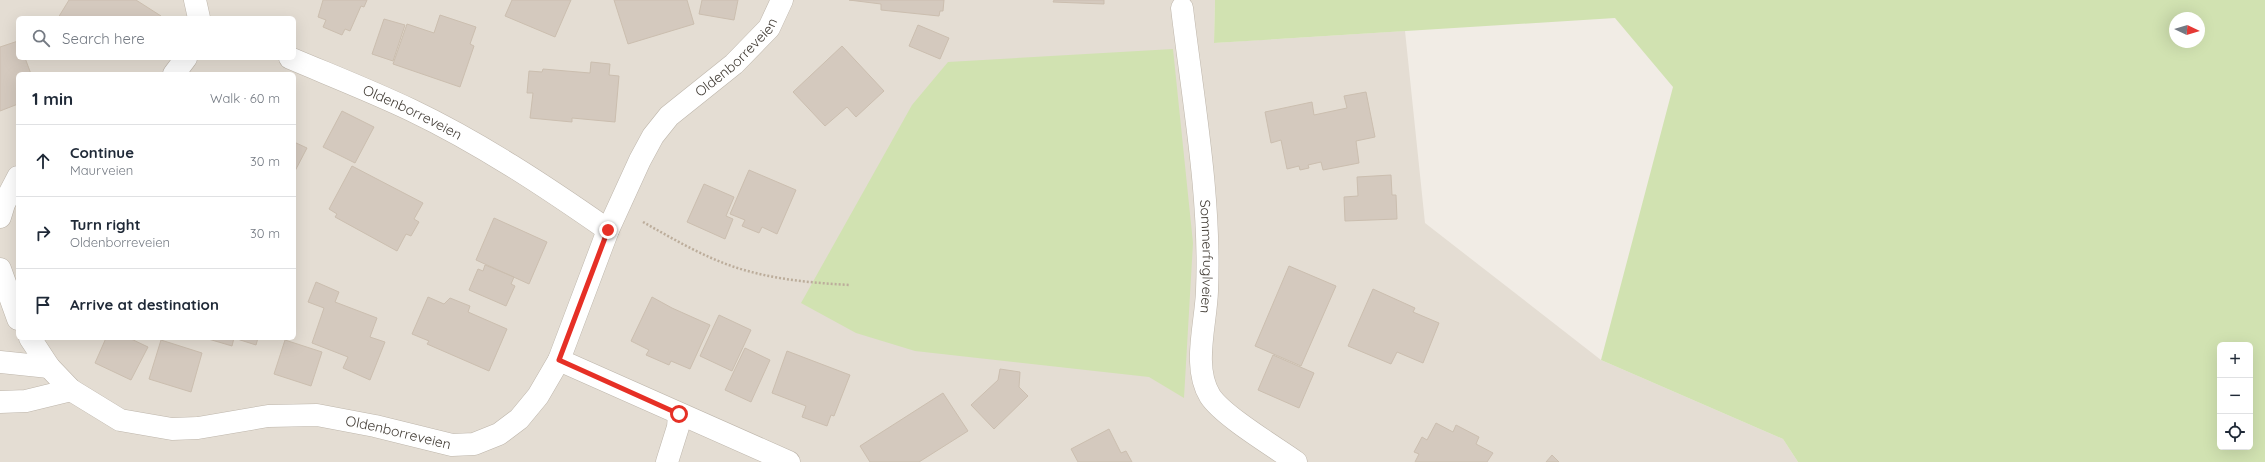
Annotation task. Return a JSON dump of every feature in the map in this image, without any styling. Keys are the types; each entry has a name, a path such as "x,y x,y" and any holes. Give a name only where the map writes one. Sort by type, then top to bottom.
{"street":[{"path":"195,0 199,16"},
{"name":"Oldenborreveien","path":"31,340 49,367 71,390 120,420 172,429 198,428 268,416 317,415 375,426 452,445 474,444 499,434 519,419 538,396 559,360 617,209 640,160 661,126 669,116 734,64 769,28 782,0"},
{"name":"Sommerfuglveien","path":"1182,8 1207,216 1207,291 1202,376 1210,396 1221,409 1296,462"},
{"path":"176,72 184,60"},
{"name":"Oldenborreveien","path":"295,60 411,110 474,144 548,188 608,230"},
{"path":"0,217 4,204 16,181"},
{"path":"0,269 16,313"},
{"path":"559,360 789,462"},
{"path":"0,362 49,367"},
{"path":"0,402 26,401 71,390"},
{"path":"667,462 678,427 679,414"}],"path":[{"path":"617,209 694,250 744,270 796,282 850,285"}],"shaded area":[{"path":"0,0 1215,0 1214,43 1405,31 1425,223 1601,360 1783,439 1798,462 0,462"}],"green space":[{"path":"1215,0 2265,0 2265,462 1798,462 1783,439 1601,360 1673,87 1615,18 1214,43"},
{"path":"1173,49 1193,243 1184,398 1149,377 915,351 856,333 801,303 912,105 948,62"}],"building":[{"path":"69,0 136,0 161,16 59,16"},
{"path":"323,0 367,0 364,7 361,6 350,31 345,29 342,35 323,27 326,20 318,17"},
{"path":"512,0 571,0 555,37 505,16"},
{"path":"614,0 687,0 694,24 628,44"},
{"path":"702,0 738,0 734,20 699,14"},
{"path":"849,0 944,0 943,11 940,11 939,16 881,10 881,4"},
{"path":"1054,0 1104,0 1104,4 1053,2"},
{"path":"440,15 476,27 470,44 474,46 460,87 393,64 407,24 434,33"},
{"path":"384,19 405,25 393,61 372,54"},
{"path":"918,25 949,38 940,59 909,46"},
{"path":"16,42 16,60 26,60 30,72 16,72 16,105 0,111 0,47"},
{"path":"842,46 884,91 856,117 847,107 825,126 793,92"},
{"path":"591,62 610,64 609,75 619,76 615,122 572,118 572,122 530,118 533,93 527,93 529,71 542,72 543,69 590,73"},
{"path":"1366,92 1375,137 1356,141 1359,163 1323,170 1321,162 1308,165 1309,168 1300,170 1299,166 1287,169 1281,140 1271,143 1265,112 1312,102 1314,115 1347,108 1344,96"},
{"path":"342,111 374,127 355,163 323,147"},
{"path":"296,143 307,148 296,169"},
{"path":"352,166 423,203 414,219 419,222 411,236 406,234 397,251 335,217 337,214 329,209"},
{"path":"749,170 796,190 777,234 762,227 759,233 742,226 745,220 730,214"},
{"path":"1391,175 1392,195 1396,195 1397,219 1345,221 1344,197 1358,196 1357,177"},
{"path":"704,184 734,197 726,216 733,219 725,239 687,222"},
{"path":"494,218 547,242 529,284 476,260"},
{"path":"485,265 514,277 511,284 515,286 506,306 469,290 478,269 483,271"},
{"path":"1289,266 1336,286 1301,366 1255,346"},
{"path":"316,282 339,292 335,302 377,318 370,337 385,342 370,380 343,368 348,357 312,343 324,308 308,302"},
{"path":"1373,289 1415,308 1413,312 1439,323 1423,363 1397,352 1391,364 1348,346"},
{"path":"428,297 444,304 450,298 470,306 468,312 507,329 489,371 427,344 429,341 412,334"},
{"path":"652,297 672,308 710,325 690,369 671,361 669,365 646,355 649,350 631,341"},
{"path":"719,315 751,330 732,371 700,356"},
{"path":"105,340 133,340 148,347 131,380 95,363"},
{"path":"161,340 202,353 191,392 149,379"},
{"path":"212,340 234,340 232,346"},
{"path":"240,340 257,340 256,345"},
{"path":"285,340 322,352 311,386 274,374"},
{"path":"745,348 770,360 751,402 725,390"},
{"path":"787,351 850,375 834,416 831,415 827,426 802,417 806,406 772,393"},
{"path":"1273,355 1314,373 1299,408 1258,390"},
{"path":"1000,369 1020,372 1019,387 1028,396 994,429 971,405 998,380"},
{"path":"943,393 968,431 919,462 870,462 860,446"},
{"path":"1436,423 1453,432 1456,425 1479,437 1476,444 1493,453 1487,462 1415,462 1419,454 1414,452 1422,437 1427,440"},
{"path":"1109,429 1121,453 1126,451 1132,462 1078,462 1071,449"},
{"path":"1552,455 1559,462 1546,462"}],"route":[{"path":"608,230 559,360 679,414"}]}
